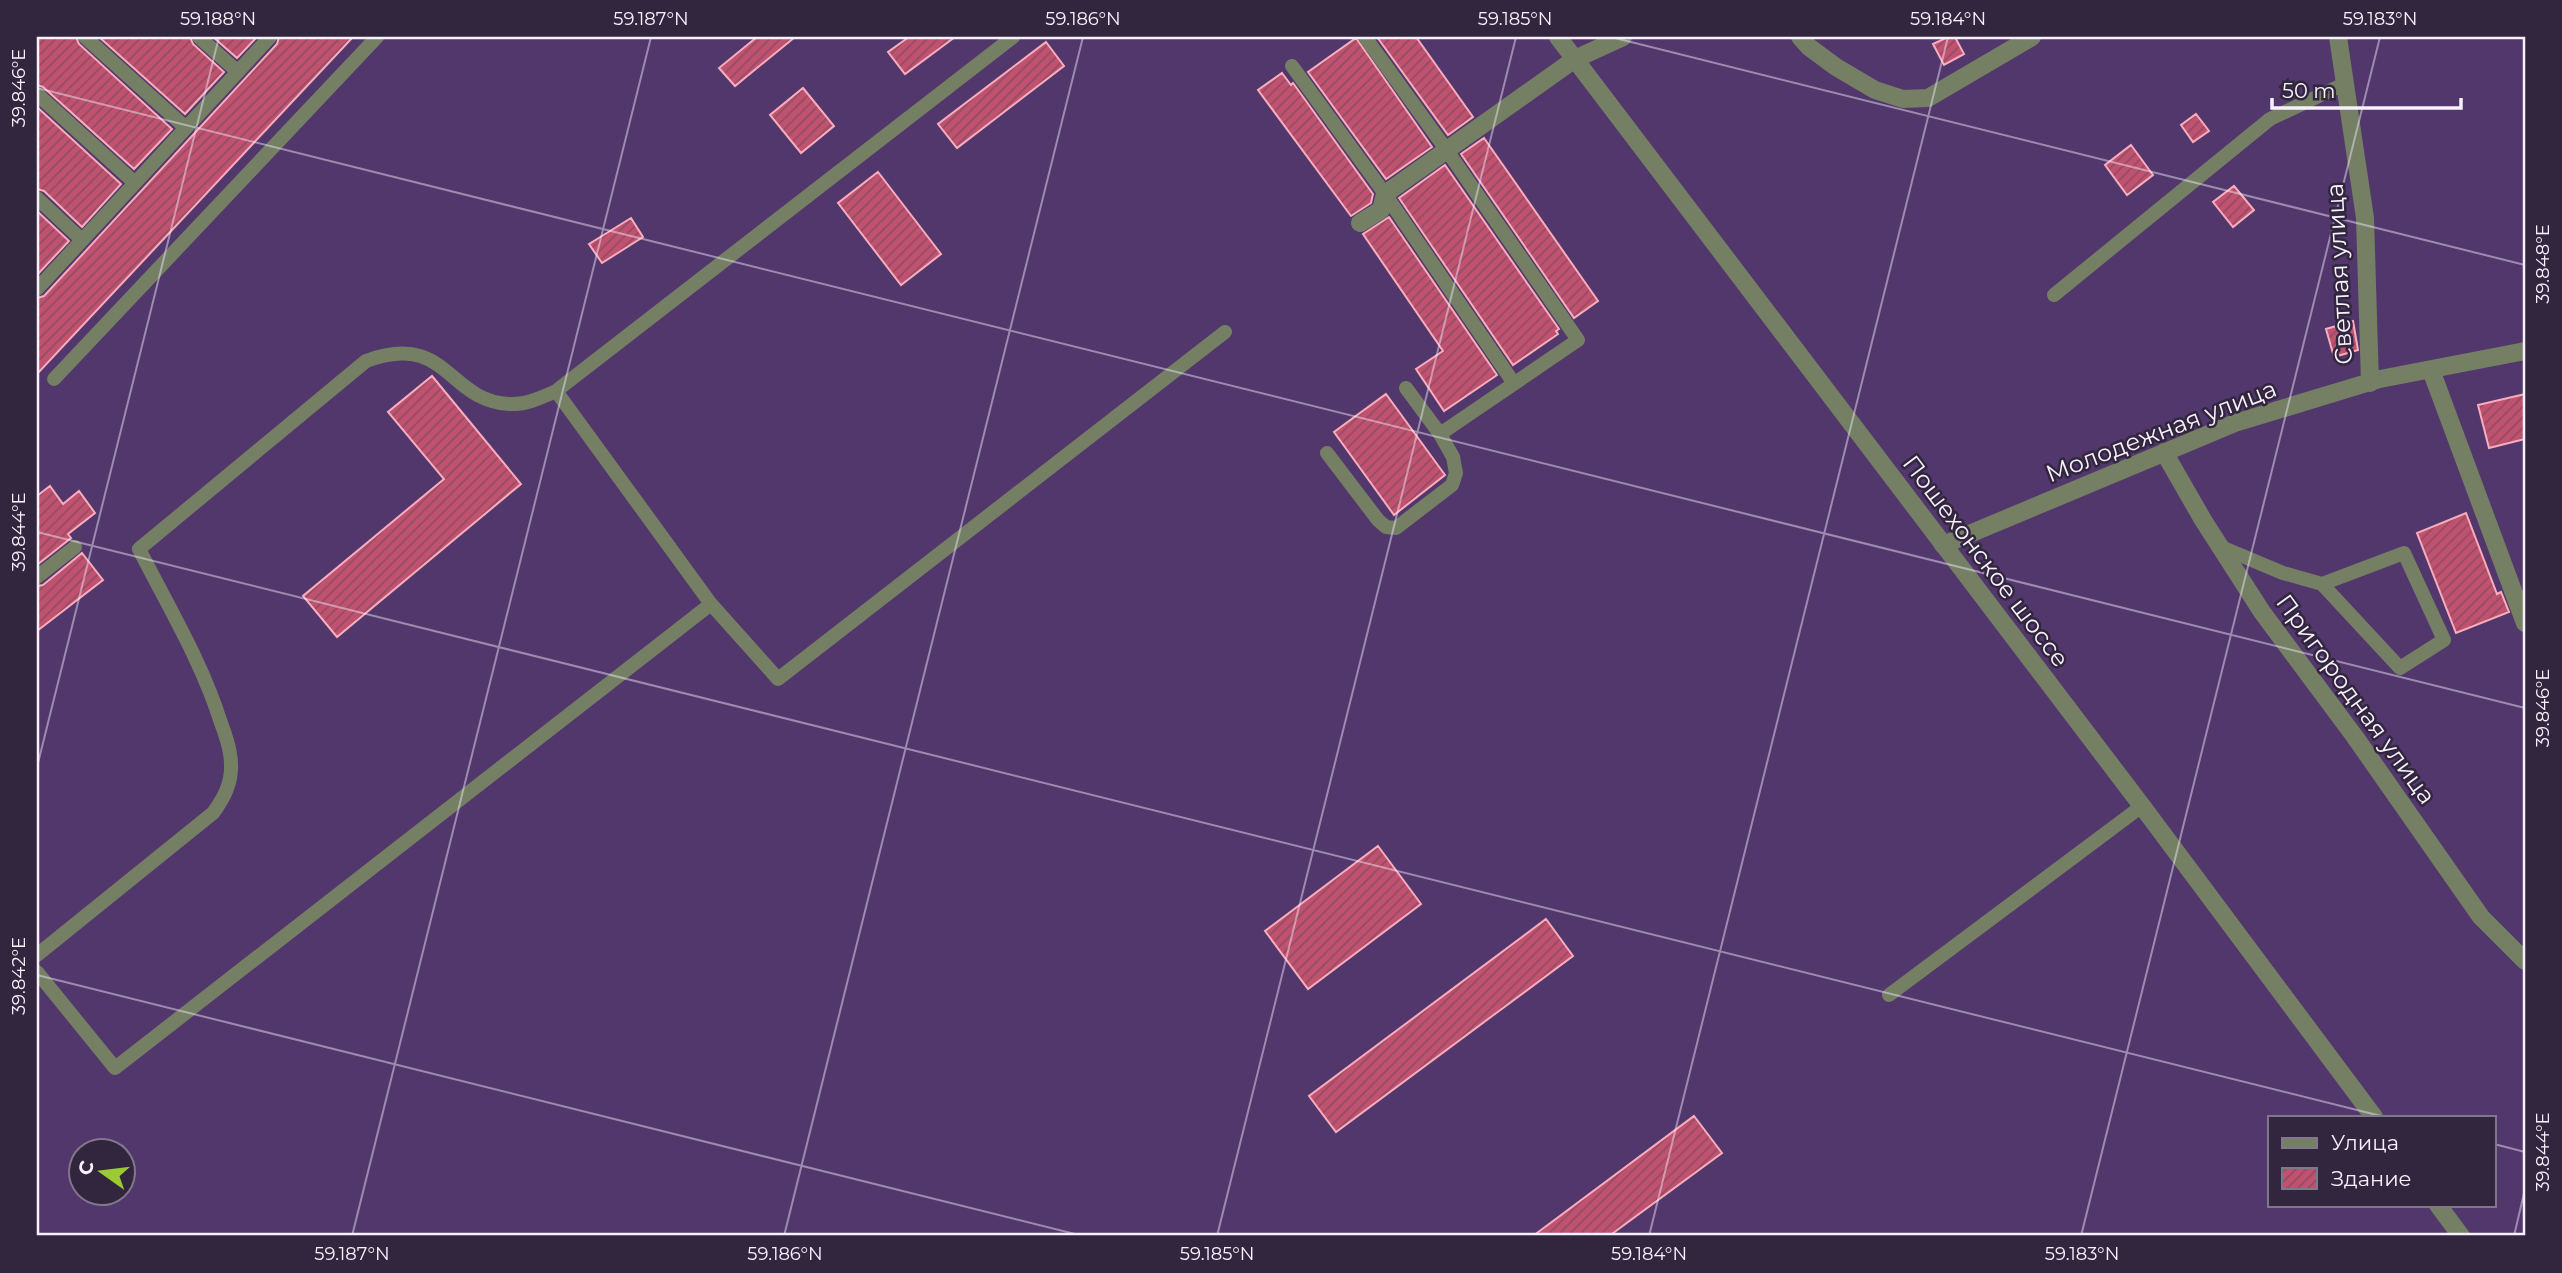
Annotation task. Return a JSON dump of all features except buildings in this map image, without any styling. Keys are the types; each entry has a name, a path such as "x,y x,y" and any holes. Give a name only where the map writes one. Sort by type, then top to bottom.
{"street":[{"name":"Пошехонское шоссе","path":"1558,37 2142,806 2373,1116"},
{"path":"1360,223 1381,210 1385,194 1575,60 1623,37"},
{"path":"1800,37 1836,67 1875,90 1903,99 1928,98 2032,37"},
{"name":"Светлая улица","path":"2338,37 2365,218 2370,383"},
{"name":"Молодежная улица","path":"1943,545 2235,423 2370,383 2525,351"},
{"path":"2431,370 2525,623"},
{"name":"Пригородная улица","path":"2164,452 2262,612 2481,917 2525,961"},
{"path":"2439,1206 2461,1236"}],"lane":[{"path":"85,37 186,128"},
{"path":"199,37 238,72"},
{"path":"37,289 270,37"},
{"path":"54,379 377,37"},
{"path":"37,955 213,813 223,799 229,783 232,765 229,747 211,689 139,549 366,361 399,353 421,356 442,366 481,398 511,405 556,391 1013,37"},
{"path":"1365,37 1578,340 1440,434"},
{"path":"1292,66 1385,194 1513,382"},
{"path":"2054,295 2270,119 2344,84"},
{"path":"37,94 135,183"},
{"path":"37,198 82,240"},
{"path":"556,391 711,604 778,679 1225,332"},
{"path":"1327,453 1386,527 1396,528 1452,485 1456,473 1453,457 1440,434 1406,388"},
{"path":"37,577 75,547"},
{"path":"2221,547 2283,573 2322,584 2400,668 2444,640 2404,553 2322,584"},
{"path":"37,972 115,1068 711,604"},
{"path":"1889,995 2142,806"}]}
